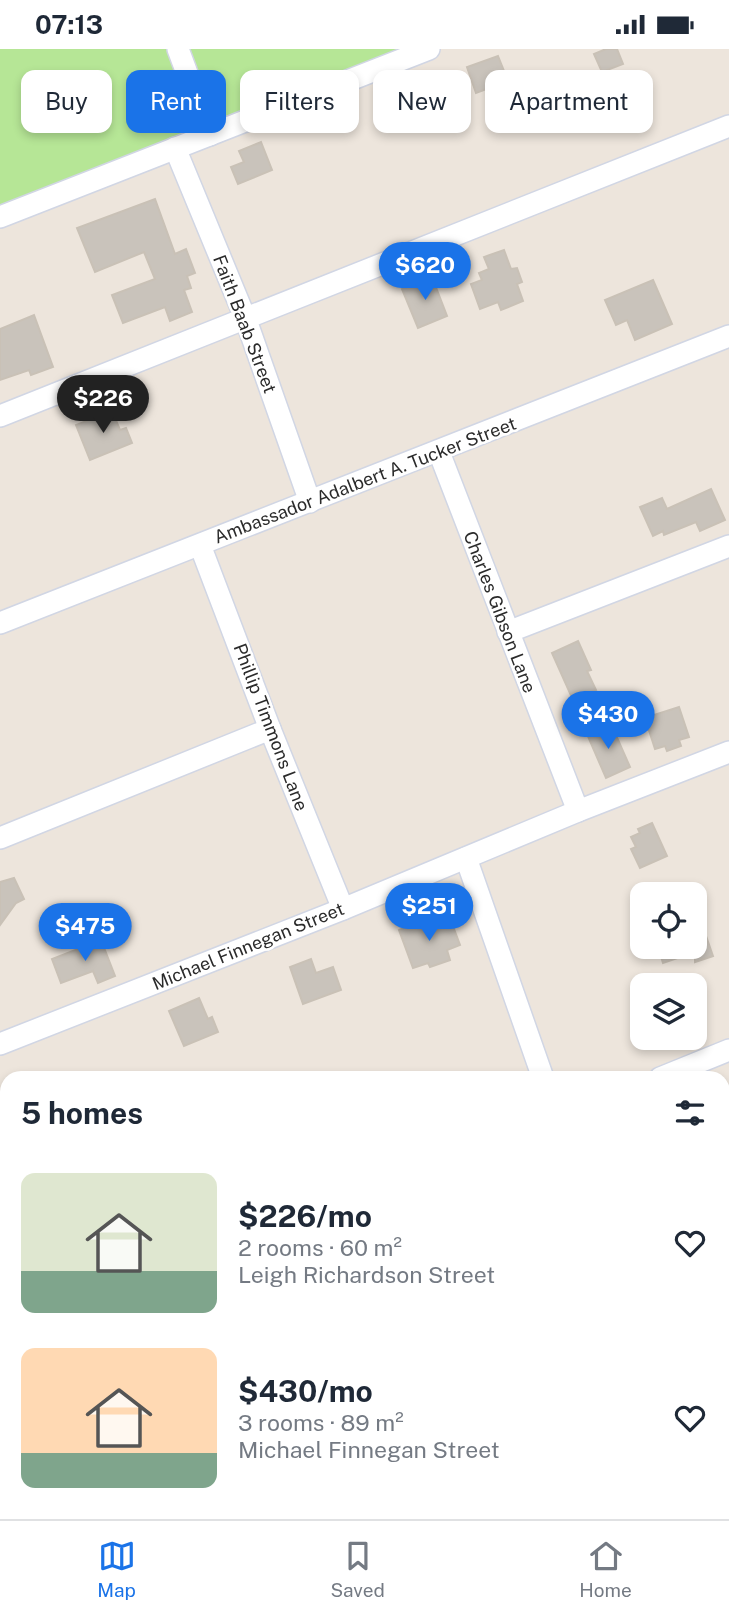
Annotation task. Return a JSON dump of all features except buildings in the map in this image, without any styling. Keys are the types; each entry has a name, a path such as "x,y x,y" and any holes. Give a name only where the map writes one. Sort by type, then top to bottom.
{"street":[{"path":"178,49 210,135"},
{"path":"0,217 429,49"},
{"path":"0,416 729,126"},
{"name":"Faith Baab Street","path":"175,148 246,320 310,502"},
{"name":"Ambassador Adalbert A. Tucker Street","path":"0,623 729,336"},
{"name":"Charles Gibson Lane","path":"439,452 578,811"},
{"name":"Phillip Timmons Lane","path":"200,545 270,729 343,909"},
{"path":"508,632 729,546"},
{"path":"0,838 270,729"},
{"name":"Michael Finnegan Street","path":"0,1044 343,909 578,811 729,752"},
{"path":"466,858 541,1071"},
{"path":"677,1071 729,1050"}],"green space":[{"path":"0,49 401,49 349,70 240,70 240,114 226,120 226,70 126,70 126,133 194,133 0,212"}]}
